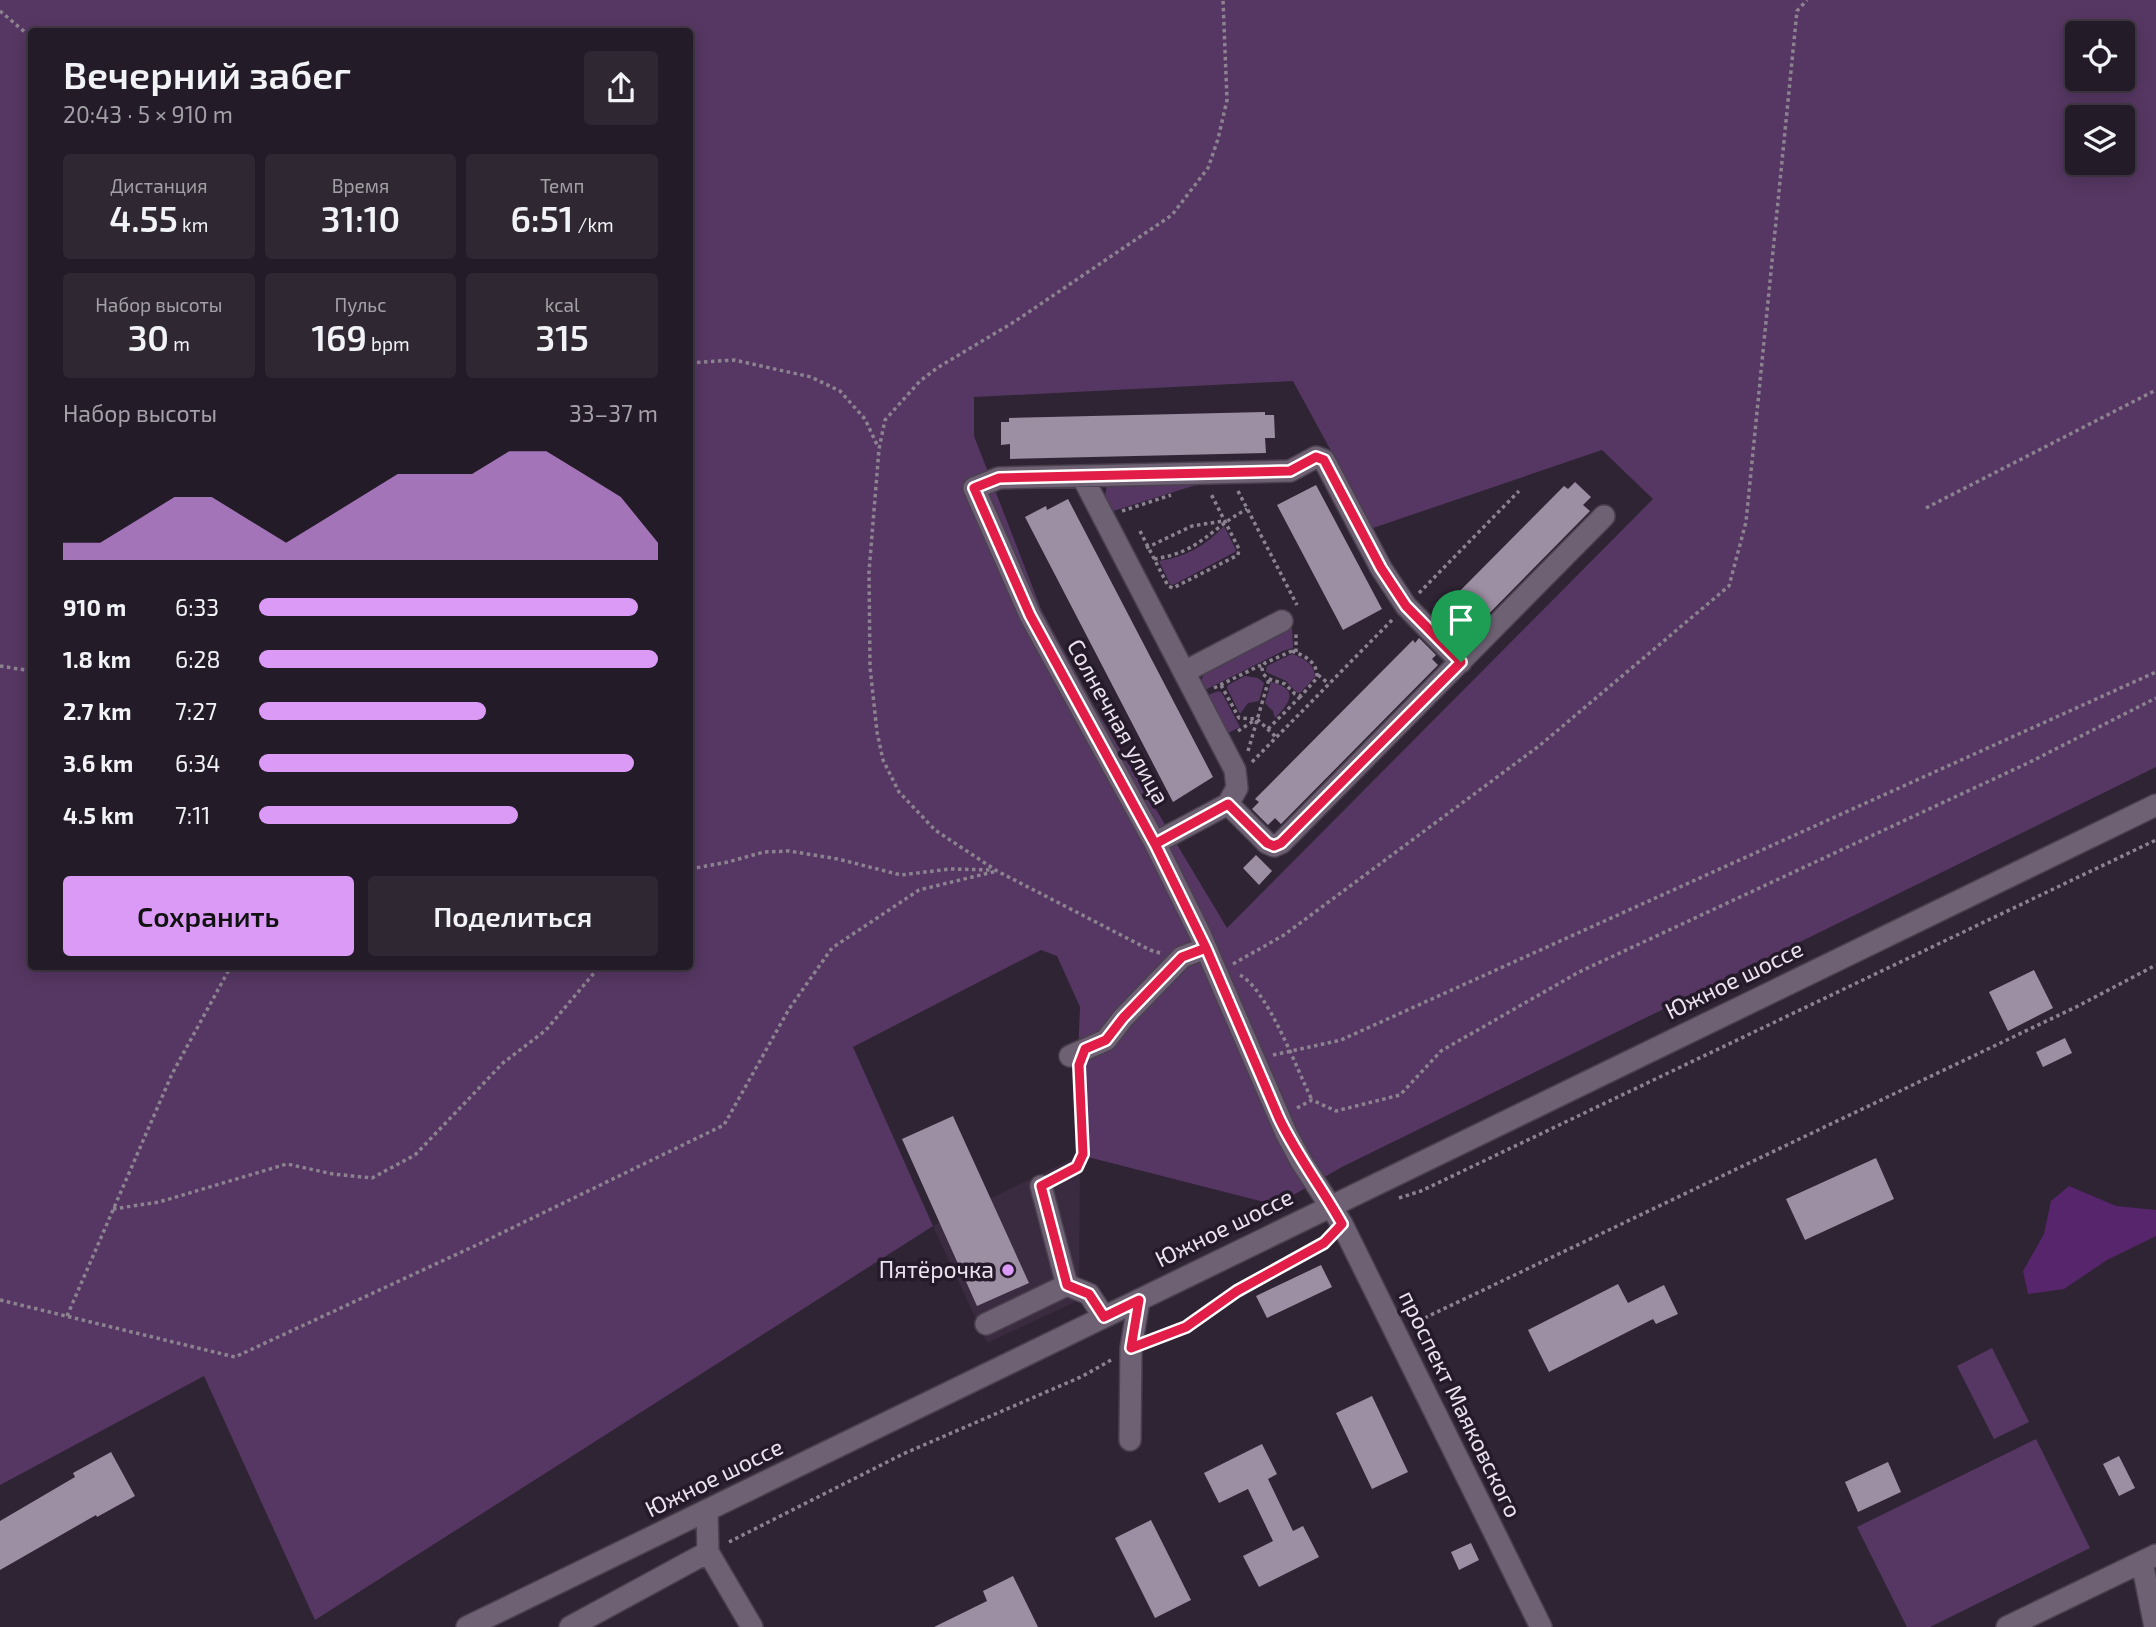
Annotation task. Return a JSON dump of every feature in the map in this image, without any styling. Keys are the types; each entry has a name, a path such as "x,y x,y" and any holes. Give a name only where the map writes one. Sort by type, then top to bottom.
{"street":[{"path":"1155,844 1228,804 1237,788 1239,775 1083,476 1290,471 1316,457 1324,460 1381,568 1406,606 1461,662"},
{"name":"Солнечная улица","path":"1083,476 999,478 974,488 1030,615 1155,844 1206,948 1279,1118 1301,1161 1331,1205"},
{"path":"1228,804 1267,843 1274,846 1281,843 1604,516"},
{"path":"1184,672 1282,621"},
{"name":"Южное шоссе","path":"467,1627 2156,805"},
{"path":"1077,1053 1106,1040 1123,1018 1182,957 1206,948"},
{"path":"1041,1186 1067,1285"},
{"name":"проспект Маяковского","path":"1331,1205 1541,1627"},
{"path":"986,1324 1067,1285 1089,1294 1104,1317"},
{"path":"1130,1440 1131,1348 1139,1300"},
{"path":"707,1511 708,1552 752,1627"},
{"path":"570,1627 708,1552"},
{"path":"2007,1627 2149,1558 2155,1627"}],"path":[{"path":"1182,957 1150,950 997,871 935,830 899,792 883,760 877,732 870,667 869,572 879,449 885,420 920,381 937,368 1014,322 1172,215 1208,168 1219,139 1227,100 1223,0"},
{"path":"1226,968 1284,935 1539,746 1729,586 1746,522 1797,11 1807,0"},
{"path":"0,11 28,35"},
{"path":"693,363 734,360 811,377 840,391 865,419 879,449"},
{"path":"1926,508 2156,390"},
{"path":"1236,488 1251,517"},
{"path":"1239,775 1519,491"},
{"path":"1140,531 1168,586 1173,588 1238,555 1239,549 1211,494"},
{"path":"1154,559 1184,552 1201,543 1224,521 1247,509"},
{"path":"1148,547 1192,526 1224,521"},
{"path":"1197,697 1292,651 1312,661 1318,675 1329,684"},
{"path":"1265,663 1263,674 1285,684 1301,696"},
{"path":"0,666 28,670"},
{"path":"1288,1051 1340,1040 2156,672"},
{"path":"1269,729 1310,689 1318,675"},
{"path":"1239,775 1269,679"},
{"path":"1221,685 1239,718 1257,719 1277,737"},
{"path":"1235,973 1245,978 1259,993 1312,1100 1336,1111 1400,1095 1441,1052 1579,972 2040,757 2156,698"},
{"path":"1398,1199 1420,1191 2156,840"},
{"path":"693,868 764,852 789,851 838,859 901,875 950,869 997,871"},
{"path":"0,1300 235,1356 481,1243 724,1125 789,1009 832,948 919,891 997,871"},
{"path":"1394,1333 2078,1006 2156,965"},
{"path":"67,1316 172,1074 229,970"},
{"path":"113,1209 159,1202 287,1164 333,1174 373,1178 415,1155 503,1063 546,1030 597,970"},
{"path":"1041,1186 1077,1167 1083,1154 1077,1053"},
{"path":"1279,1118 1312,1100"},
{"path":"708,1552 903,1454 1083,1376 1131,1348 1186,1327 1237,1291 1324,1243 1342,1224"}],"shaded area":[{"path":"0,0 2156,0 2156,767 1342,1167 1276,1205 1080,1155 1077,1083 1080,1007 1057,956 1041,950 853,1047 933,1226 315,1620 204,1376 0,1485","holes":["1293,381 1373,528 1602,450 1653,499 1227,928 1091,701 1041,609 974,436 974,397"]},
{"path":"1199,484 1110,512 1104,500 1107,486"},
{"path":"1224,526 1235,552 1173,585 1170,584 1159,561 1194,550"},
{"path":"1292,627 1293,648 1205,690 1201,682 1204,673"},
{"path":"1292,654 1308,662 1314,672 1315,677 1300,693 1286,681 1266,672 1267,666"},
{"path":"1245,676 1258,678 1264,683 1259,701 1248,703 1240,714 1227,688"},
{"path":"1271,682 1286,688 1289,693 1288,702 1275,718 1273,711 1265,703"},
{"path":"1219,691 1240,727 1228,733 1208,695"},
{"path":"1080,1155 1079,1300 987,1343 933,1226"},
{"path":"2069,1186 2116,1206 2156,1210 2156,1236 2107,1260 2064,1289 2028,1294 2023,1271 2044,1234 2051,1201"},
{"path":"1992,1348 2029,1422 1994,1439 1957,1366"},
{"path":"2036,1439 2090,1548 1930,1627 1907,1627 1857,1527"}],"building":[{"path":"1265,412 1265,415 1274,415 1275,438 1265,438 1266,453 1010,459 1010,444 1001,445 1001,422 1009,422 1009,418"},
{"path":"1575,482 1591,497 1583,505 1590,511 1464,639 1459,633 1455,637 1438,620 1442,617 1438,613 1564,486 1568,489"},
{"path":"1316,485 1382,609 1343,630 1277,505"},
{"path":"1068,499 1213,777 1173,802 1025,517"},
{"path":"1419,638 1436,655 1432,659 1438,665 1281,824 1275,818 1268,825 1252,809 1259,802 1255,799 1413,640 1415,643"},
{"path":"1256,855 1272,871 1259,885 1243,868"},
{"path":"2034,970 2053,1008 2008,1031 1989,992"},
{"path":"2065,1038 2072,1053 2043,1067 2036,1052"},
{"path":"953,1116 1029,1283 977,1306 902,1139"},
{"path":"1876,1158 1894,1199 1805,1240 1786,1199"},
{"path":"1321,1265 1332,1287 1267,1318 1256,1296"},
{"path":"1618,1284 1628,1303 1664,1285 1678,1314 1656,1324 1653,1319 1549,1372 1528,1330"},
{"path":"1372,1396 1408,1472 1372,1489 1336,1413"},
{"path":"1262,1444 1277,1474 1268,1479 1293,1531 1303,1526 1319,1557 1259,1587 1243,1556 1273,1541 1248,1489 1219,1503 1204,1473"},
{"path":"111,1452 135,1496 0,1570 0,1521 75,1477 73,1473"},
{"path":"2119,1456 2135,1488 2119,1496 2103,1464"},
{"path":"1888,1462 1901,1492 1858,1512 1845,1482"},
{"path":"1151,1520 1191,1600 1155,1618 1115,1538"},
{"path":"1471,1543 1479,1560 1459,1570 1451,1552"},
{"path":"1013,1576 1038,1627 934,1627 987,1601 983,1591"}],"place":[{"name":"Пятёрочка","path":"1008,1270"}],"route":[{"path":"1461,662 1281,843 1274,846 1267,843 1228,804 1155,844 1206,948 1182,957 1123,1018 1106,1040 1085,1049 1079,1065 1083,1154 1077,1167 1041,1186 1067,1285 1089,1294 1104,1317 1139,1300 1131,1348 1186,1327 1237,1291 1324,1243 1342,1224 1286,1133 1279,1118 1206,948 1199,932 1155,844 1030,615 974,488 999,478 1290,471 1316,457 1324,460 1381,568 1406,606 1461,662"}]}
